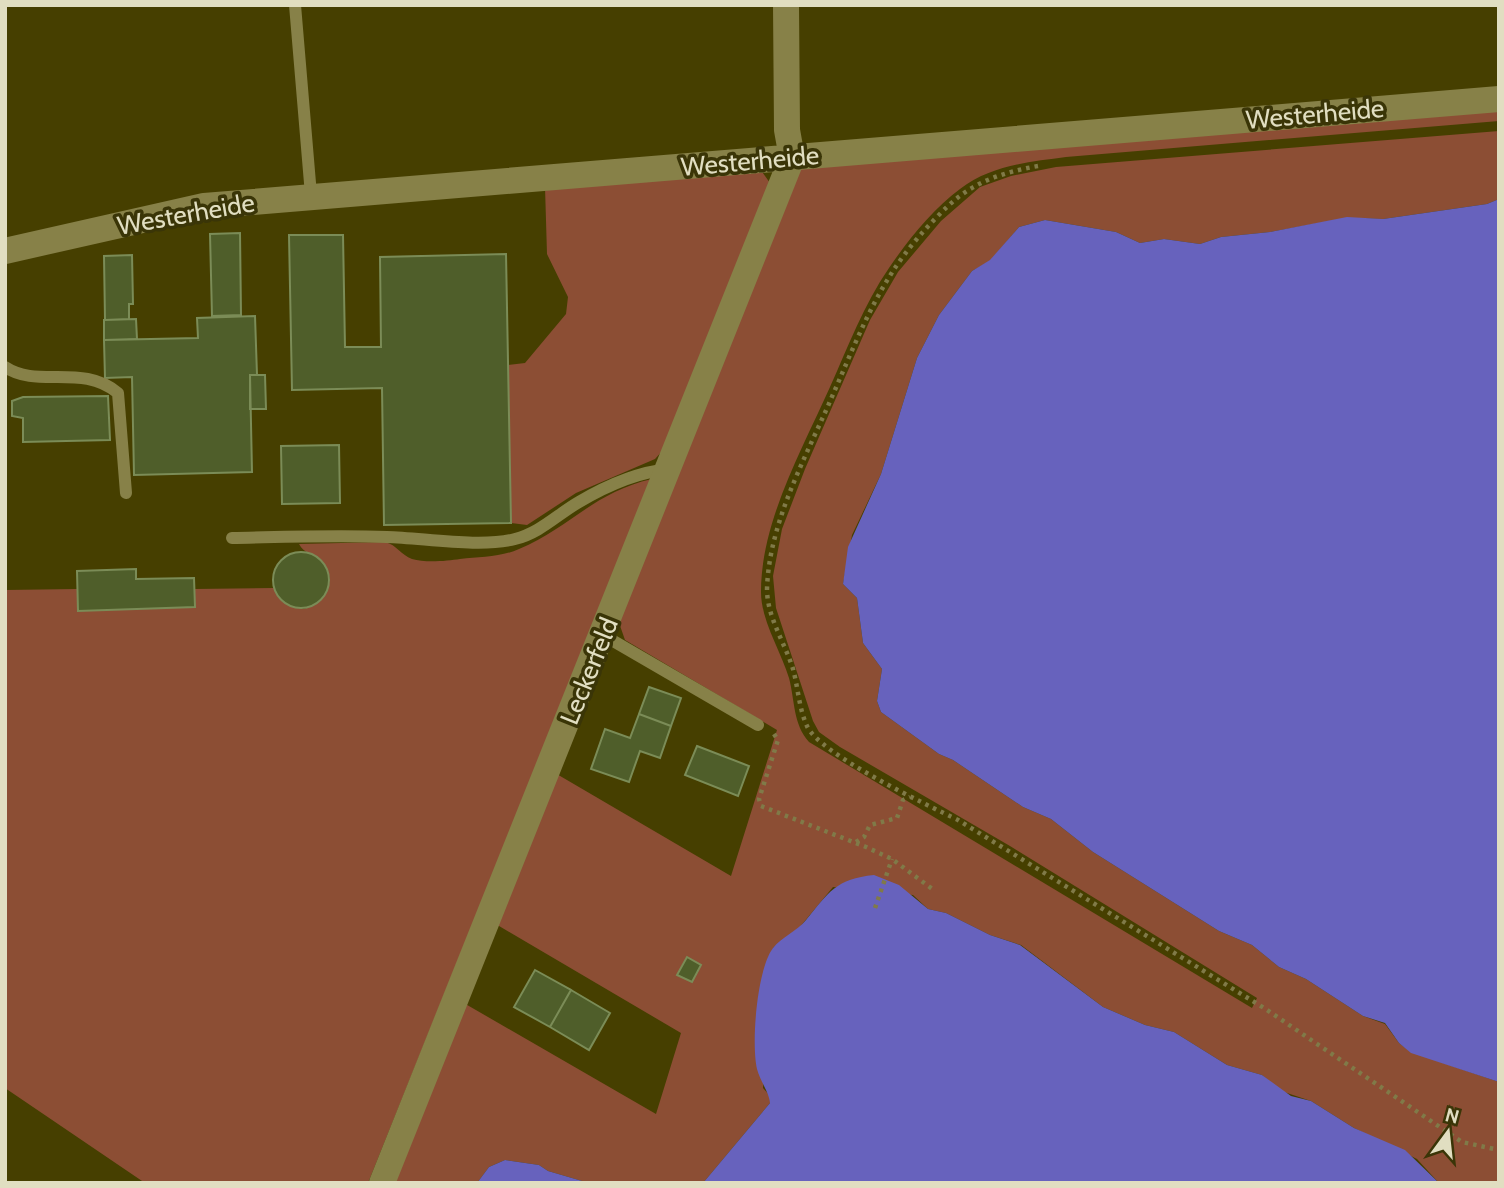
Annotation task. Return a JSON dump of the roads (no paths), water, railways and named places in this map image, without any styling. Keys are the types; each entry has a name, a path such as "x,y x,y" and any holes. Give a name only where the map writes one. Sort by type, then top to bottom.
{"street":[{"path":"786,5 787,130 792,158"},
{"name":"Westerheide","path":"5,251 204,206 311,195 1499,99"},
{"name":"Leckerfeld","path":"382,1183 792,158"}],"lane":[{"path":"295,5 311,195"},
{"path":"5,367 23,374 94,378 118,393 126,493"},
{"path":"232,538 387,537 447,541 513,540 533,533 580,501 627,479 648,471 669,469"},
{"path":"603,635 758,725"}]}
